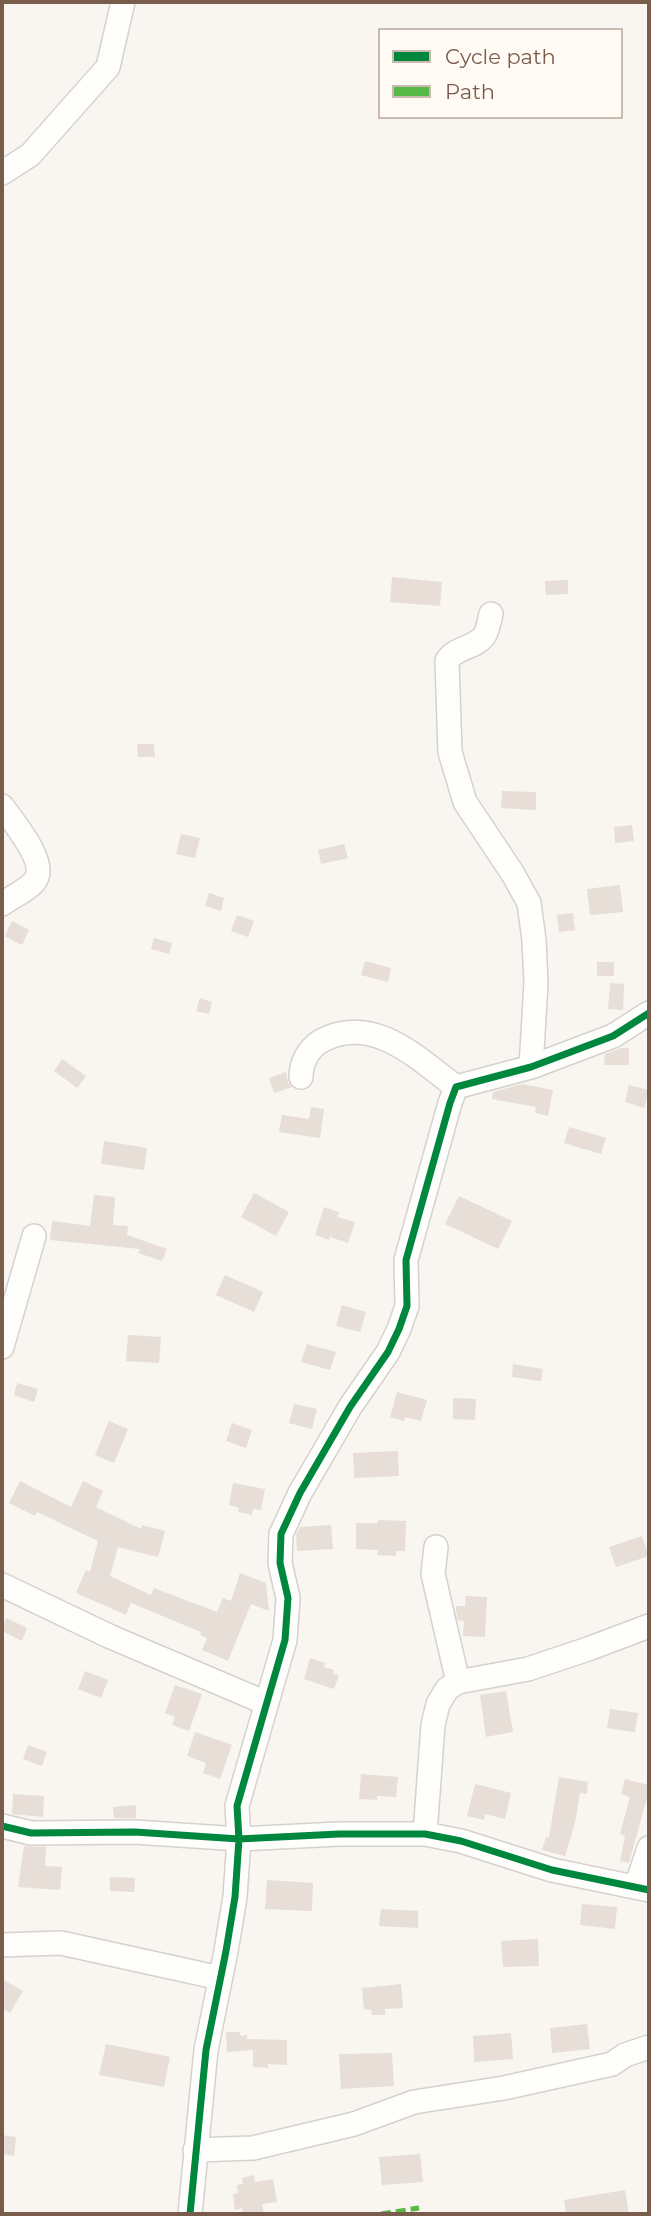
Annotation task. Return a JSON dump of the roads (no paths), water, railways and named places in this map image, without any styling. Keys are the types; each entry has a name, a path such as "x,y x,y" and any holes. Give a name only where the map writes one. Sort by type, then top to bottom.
{"street":[{"path":"2,173 30,155 108,67 123,2"},
{"path":"491,614 484,635 474,644 452,653 447,660 450,752 465,802 513,874 529,904 536,983 531,1068"},
{"path":"2,806 37,860 38,875 33,883 2,904"},
{"path":"456,1087 531,1068 613,1036 649,1013"},
{"path":"301,1077 301,1066 313,1046 332,1036 365,1033 385,1037 400,1045 456,1087"},
{"path":"190,2214 206,2050 234,1897 239,1839 237,1806 285,1640 288,1598 280,1563 281,1534 306,1482 399,1329 407,1306 406,1260 456,1087"},
{"path":"2,1347 34,1236"},
{"path":"436,1547 433,1574 458,1682"},
{"path":"2,1585 111,1637 266,1703"},
{"path":"425,1834 433,1725 438,1704 447,1689 458,1682 528,1669 649,1626"},
{"path":"2,1826 31,1833 135,1832 239,1839 425,1834 461,1841 552,1870 642,1888 649,1848"},
{"path":"2,1945 61,1943 220,1978"},
{"path":"195,2150 253,2148 354,2124 414,2102 504,2088 612,2064 625,2055 649,2047"}]}
